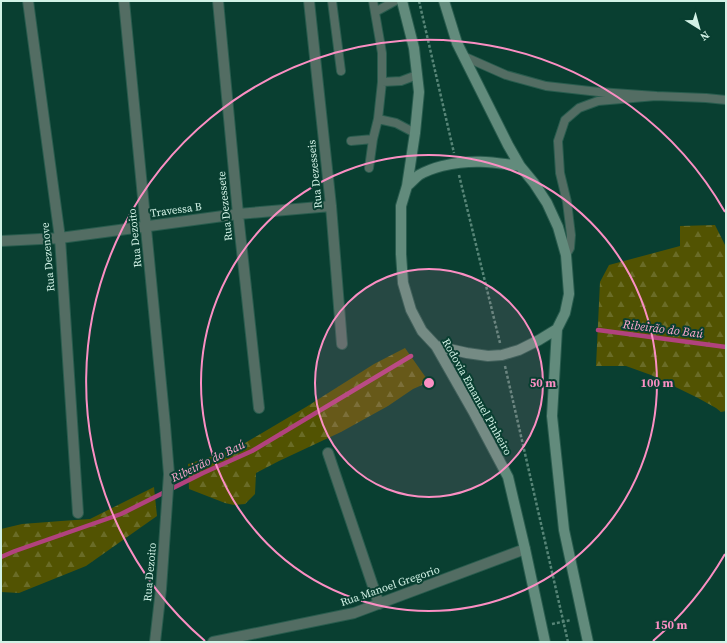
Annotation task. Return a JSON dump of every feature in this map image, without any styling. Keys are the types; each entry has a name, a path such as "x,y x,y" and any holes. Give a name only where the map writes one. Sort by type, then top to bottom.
{"main road":[{"name":"Rodovia Emanuel Pinheiro","path":"402,1 414,48 419,92 415,133 407,186 401,206 401,254 403,283 411,310 422,331 436,346 508,477 545,642"},
{"path":"444,1 457,43 508,145 520,166 548,203 558,227 566,255 569,294 565,313 557,328 552,416 564,530 588,642"},
{"path":"407,186 419,175 432,169 456,163 489,162 520,166"},
{"path":"436,346 488,356 502,355 526,347 557,328"}],"street":[{"name":"Rua Dezenove","path":"28,1 60,238 78,513"},
{"name":"Rua Dezoito","path":"124,1 166,425 169,474 161,589 155,642"},
{"name":"Rua Dezessete","path":"218,1 238,214 259,408"},
{"name":"Rua Dezesseis","path":"309,1 331,206 342,344"},
{"name":"Travessa B","path":"1,241 60,238 238,214 331,206"},
{"path":"328,453 379,604"},
{"name":"Rua Manoel Gregorio","path":"213,642 354,614 525,549"}],"lane":[{"path":"332,1 341,71"},
{"path":"370,168 382,82 382,53 373,1"},
{"path":"375,12 395,1"},
{"path":"464,56 506,75 546,86 599,92 726,100"},
{"path":"382,82 400,81 417,75"},
{"path":"566,255 570,248 571,235 567,202 560,172 558,141 565,120 579,108 598,101 656,96"},
{"path":"378,119 396,123 415,133"},
{"path":"352,141 373,139"}],"path":[{"path":"419,1 568,642"},
{"path":"542,627 583,618"}],"green space":[{"path":"715,225 726,247 726,411 721,412 698,398 651,375 626,366 596,366 600,282 609,265 680,246 680,226"},
{"path":"405,348 429,382 413,389 388,406 341,432 256,473 255,494 245,504 234,505 225,503 189,489 188,464 233,450 306,407 374,364"},
{"path":"154,487 157,516 86,566 19,593 1,592 1,529 22,524 90,519"}],"waterway":[{"name":"Ribeirão do Baú","path":"598,330 726,347"},
{"name":"Ribeirão do Baú","path":"1,557 121,514 203,473 252,451 411,356"}]}
